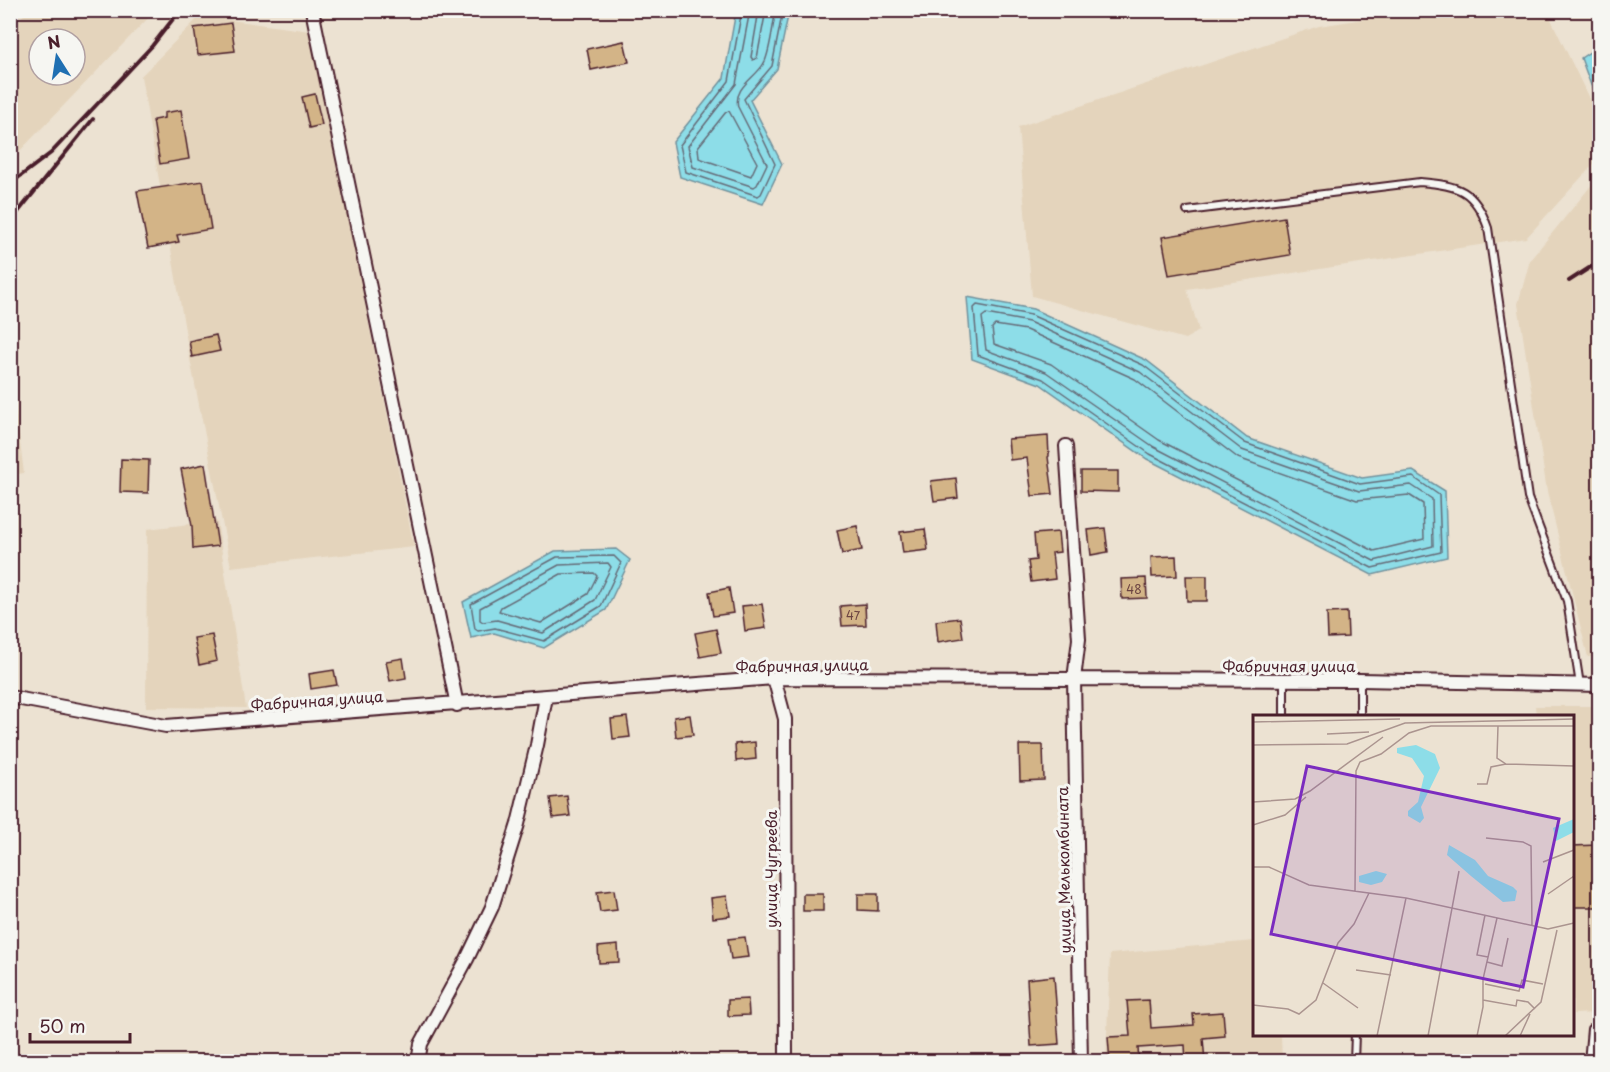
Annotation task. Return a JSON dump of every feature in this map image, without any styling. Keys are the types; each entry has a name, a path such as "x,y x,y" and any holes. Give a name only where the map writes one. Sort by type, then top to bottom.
{"street":[{"path":"312,10 457,705"},
{"name":"улица Мелькомбината","path":"1066,446 1078,639 1074,679 1081,1062"},
{"name":"Фабричная улица","path":"10,697 166,726 457,705 774,678 1360,680 1599,685"},
{"name":"улица Чугреева","path":"774,678 785,719 786,1062"},
{"path":"418,1062 421,1044 467,960 492,907 518,824 546,697"}],"lane":[{"path":"1187,211 1420,182 1445,184 1461,189 1474,199 1482,210 1488,228 1528,498 1568,602 1580,685"},
{"path":"1284,680 1284,715"},
{"path":"1360,680 1360,715"},
{"path":"1588,1062 1591,1029 1599,1029"},
{"path":"1354,1062 1355,1036"}],"shaded area":[{"path":"27,11 155,11 87,81 87,27 27,27 27,87 82,87 11,160 11,29"},
{"path":"1416,11 1547,11 1599,119 1600,157 1526,238 1187,289 1199,331 1185,339 1032,296 1018,127 1319,26"},
{"path":"200,16 310,31 414,547 231,567 190,359 141,76"},
{"path":"1599,176 1600,656 1588,657 1547,491 1518,304 1530,260"},
{"path":"11,375 24,473 10,475"},
{"path":"217,521 246,708 146,707 147,529"},
{"path":"1535,706 1599,706 1599,1013 1574,1014 1574,715 1536,715"},
{"path":"1253,941 1253,1036 1281,1036 1282,1061 1106,1062 1110,954"}],"water":[{"path":"736,11 789,11 777,69 750,100 782,164 763,204 680,177 673,142 724,78"},
{"path":"1599,46 1599,107 1581,58"},
{"path":"967,297 1033,309 1146,360 1247,438 1362,478 1413,471 1445,491 1447,557 1372,575 1147,459 1040,384 972,359"},
{"path":"616,549 630,560 606,610 544,648 494,633 471,638 463,602 555,551"}],"building":[{"path":"231,23 235,51 198,55 194,28"},
{"path":"624,41 629,62 591,70 587,49"},
{"path":"315,94 322,125 309,128 302,97"},
{"path":"181,110 189,159 160,164 153,120 164,118 164,113"},
{"path":"203,181 211,229 177,235 179,242 148,248 137,191"},
{"path":"1284,217 1290,255 1169,275 1162,237"},
{"path":"216,335 220,351 192,357 189,341"},
{"path":"1048,436 1048,457 1053,494 1032,496 1027,458 1010,460 1008,439"},
{"path":"121,459 149,460 148,493 120,492"},
{"path":"205,464 218,546 193,549 192,526 181,469"},
{"path":"1081,471 1118,471 1118,492 1081,491"},
{"path":"956,478 958,498 934,501 931,481"},
{"path":"857,526 862,550 842,554 837,530"},
{"path":"1105,528 1108,552 1091,555 1088,530"},
{"path":"925,529 928,550 903,553 900,532"},
{"path":"1058,532 1060,552 1052,553 1055,579 1031,582 1028,561 1036,560 1034,534"},
{"path":"1176,556 1177,576 1152,577 1151,557"},
{"path":"1186,576 1207,576 1207,601 1187,601"},
{"path":"1146,578 1147,598 1122,599 1121,579"},
{"path":"729,588 733,613 713,616 709,592"},
{"path":"762,604 766,628 745,631 742,606"},
{"path":"865,604 866,625 842,626 840,606"},
{"path":"1347,612 1348,637 1328,638 1327,613"},
{"path":"960,618 963,638 938,642 936,621"},
{"path":"716,629 721,653 700,657 695,633"},
{"path":"212,635 217,661 199,665 194,638"},
{"path":"403,658 406,678 390,681 386,661"},
{"path":"334,670 337,685 311,689 309,674"},
{"path":"690,715 693,735 676,737 674,717"},
{"path":"627,717 630,737 613,739 611,719"},
{"path":"755,742 756,759 736,761 735,744"},
{"path":"1019,745 1043,745 1044,780 1020,781"},
{"path":"567,796 570,816 553,818 550,798"},
{"path":"1598,845 1599,907 1574,907 1574,846"},
{"path":"614,890 617,910 600,912 597,892"},
{"path":"803,894 823,894 823,911 803,911"},
{"path":"858,894 878,894 878,911 858,910"},
{"path":"727,896 730,916 713,918 711,898"},
{"path":"745,937 748,957 731,959 728,939"},
{"path":"618,945 619,962 599,963 598,947"},
{"path":"1054,976 1059,1044 1031,1046 1027,979"},
{"path":"748,999 749,1015 728,1016 728,1000"},
{"path":"1149,1000 1151,1028 1194,1025 1193,1014 1223,1012 1225,1036 1203,1038 1205,1062 1186,1062 1185,1045 1138,1048 1139,1061 1110,1062 1108,1037 1130,1036 1127,1001"}],"railway":[{"path":"10,184 51,153 152,46 180,10"},
{"path":"10,222 93,119"},
{"path":"1569,281 1600,261"}]}
